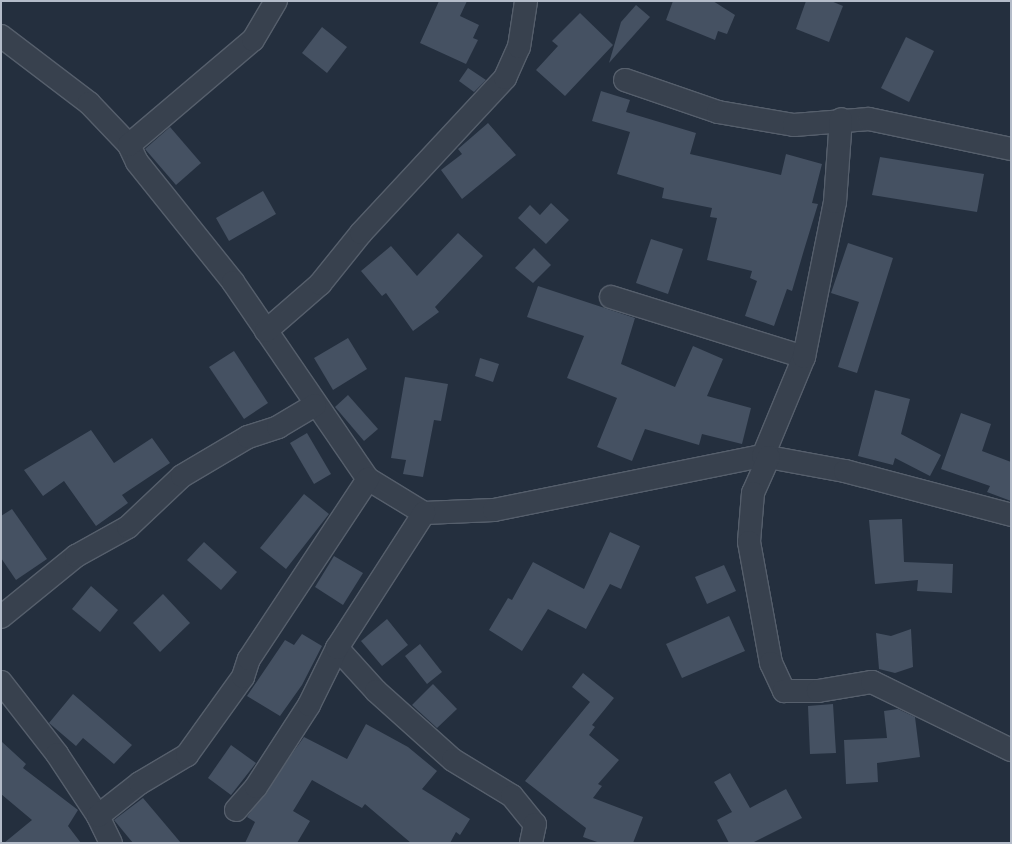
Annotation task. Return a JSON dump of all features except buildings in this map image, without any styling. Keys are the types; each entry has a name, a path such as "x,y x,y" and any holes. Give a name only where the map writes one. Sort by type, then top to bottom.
{"street":[{"path":"130,145 254,40 276,1"},
{"path":"266,331 320,284 361,233 505,78 519,47 526,1"},
{"path":"1,36 89,103 130,145 137,162 233,282 315,405 368,479 424,513 494,510 766,457 845,471 1011,515"},
{"path":"625,80 718,112 794,125 841,119 869,119 1011,149"},
{"path":"841,119 835,202 804,357 753,493 749,542 771,663 784,691 818,691 872,682 1011,750"},
{"path":"611,297 804,357"},
{"path":"1,617 76,556 128,527 182,476 248,437 278,427 315,405"},
{"path":"98,816 140,783 187,755 243,677 249,659 368,479"},
{"path":"236,810 256,787 309,705 337,648 424,513"},
{"path":"337,648 376,691 453,760 512,796 535,824 531,843"},
{"path":"1,682 57,754 98,816 110,843"}]}
